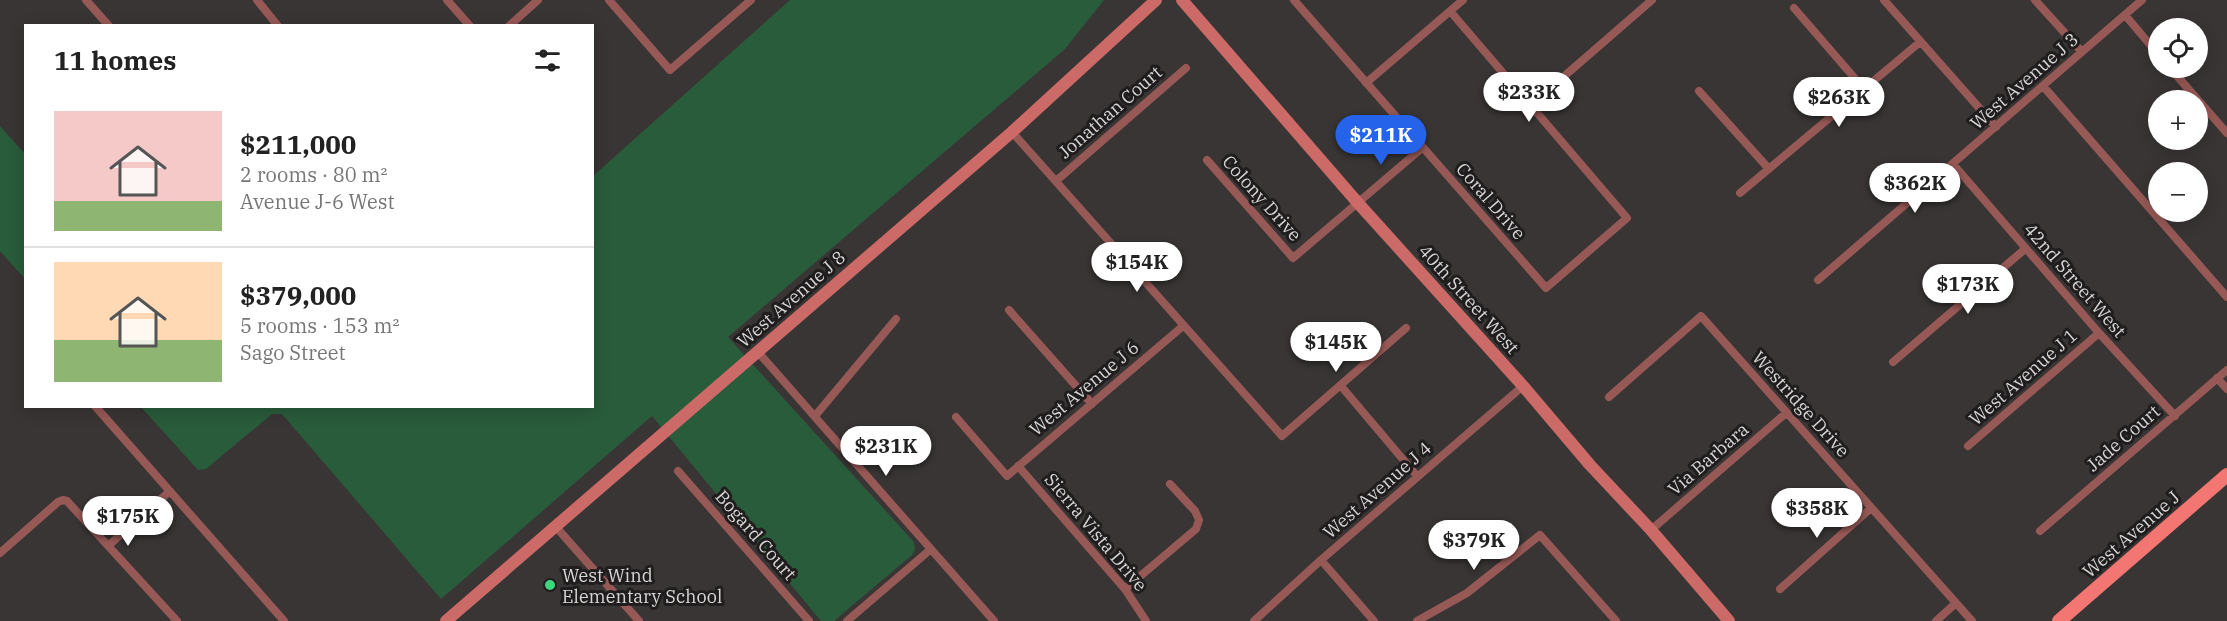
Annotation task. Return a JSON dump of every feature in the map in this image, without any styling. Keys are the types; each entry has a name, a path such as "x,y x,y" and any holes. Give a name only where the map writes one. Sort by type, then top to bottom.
{"main road":[{"name":"West Avenue J","path":"2059,621 2227,475"}],"street":[{"path":"86,0 107,24"},
{"path":"257,0 276,24"},
{"path":"447,0 468,24"},
{"path":"511,24 538,0"},
{"path":"609,0 670,70 751,0"},
{"name":"West Avenue J 8","path":"446,621 1012,132 1156,0"},
{"name":"40th Street West","path":"1182,0 1358,203 1523,386 1590,465 1651,530 1729,621"},
{"name":"Coral Drive","path":"1294,0 1546,288 1627,218 1531,105"},
{"path":"1366,82 1463,0"},
{"path":"1450,11 1531,105 1652,0"},
{"path":"1884,0 1996,127"},
{"path":"2035,0 2082,52"},
{"name":"West Avenue J 3","path":"1818,280 2142,0"},
{"path":"1794,8 1864,89"},
{"path":"2125,15 2148,42"},
{"path":"1740,193 1920,42"},
{"name":"Jonathan Court","path":"1056,181 1186,68"},
{"path":"2179,78 2227,133"},
{"path":"2043,86 2227,297"},
{"path":"1699,91 1769,169"},
{"path":"1012,132 1282,436 1406,328"},
{"path":"1358,203 1422,148"},
{"name":"Colony Drive","path":"1207,160 1293,258 1358,203"},
{"name":"42nd Street West","path":"1953,164 2025,249 2175,416"},
{"path":"1893,362 2025,249"},
{"path":"1010,310 1092,404"},
{"name":"Westridge Drive","path":"1609,397 1701,316 1972,621"},
{"path":"815,416 896,319"},
{"name":"West Avenue J 6","path":"956,417 1007,476 1182,326"},
{"name":"West Avenue J 1","path":"1968,446 2099,333"},
{"path":"758,352 994,621"},
{"name":"Jade Court","path":"2040,531 2227,370"},
{"path":"2217,378 2227,389"},
{"path":"1341,386 1417,476"},
{"name":"West Avenue J 4","path":"1254,621 1417,476 1523,386"},
{"path":"97,408 284,621"},
{"name":"Via Barbara","path":"1651,530 1786,413"},
{"name":"Sierra Vista Drive","path":"1018,466 1125,588 1146,621"},
{"name":"Bogard Court","path":"678,471 809,621"},
{"path":"1125,588 1196,529 1198,520 1195,511 1170,484"},
{"path":"109,545 170,491"},
{"path":"0,553 36,520 63,500 68,501 177,621"},
{"path":"1780,589 1871,508"},
{"path":"556,527 639,621"},
{"path":"1417,621 1467,593 1540,535 1616,621"},
{"path":"847,621 931,549"},
{"path":"1321,560 1374,621"},
{"path":"1936,621 1956,603"}],"green space":[{"path":"790,0 1104,0 1065,49 728,337 914,542 915,550 912,555 834,621 821,621 652,416 441,599 282,414 272,414 206,469 198,470 142,408 594,408 594,175"},
{"path":"0,126 24,153 24,278 0,251"}],"place":[{"name":"West Wind Elementary School","path":"550,585"}]}
